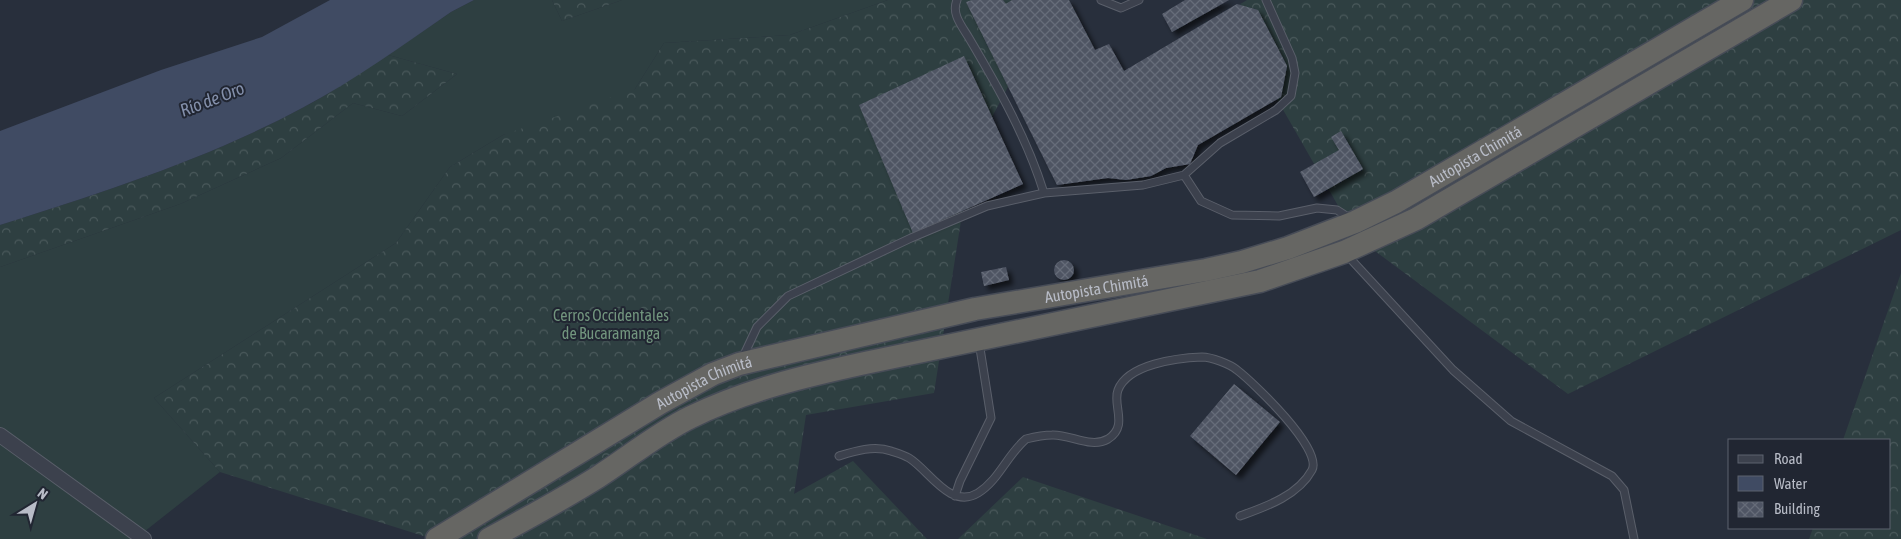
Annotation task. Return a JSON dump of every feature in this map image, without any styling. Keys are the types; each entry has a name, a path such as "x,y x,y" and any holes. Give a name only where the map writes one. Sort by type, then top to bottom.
{"highway":[{"name":"Autopista Chimitá","path":"438,539 660,403 713,374 739,364 975,308 1206,270 1288,248 1355,222 1396,202 1742,0"},
{"name":"Autopista Chimitá","path":"489,539 596,478 689,418 721,403 803,376 1260,281 1344,252 1416,219 1792,0"}],"street":[{"path":"0,435 144,539"}],"lane":[{"path":"957,0 955,14 1015,120 1044,193"},
{"path":"1100,0 1121,8 1139,0"},
{"path":"739,364 757,327 788,296 911,238 987,206 1044,193 1143,185 1184,175 1220,143 1276,110 1291,96 1295,73 1292,58 1266,0"},
{"path":"1184,175 1201,201 1232,216 1279,216 1317,208 1337,210 1355,222"},
{"path":"1344,252 1454,370 1511,421 1612,476 1624,490 1634,539"},
{"path":"956,496 960,482 991,418 979,340"},
{"path":"839,456 862,450 889,450 909,458 935,482 956,496 966,497 976,494 989,486 1026,439 1054,435 1100,442 1109,438 1118,428 1117,391 1129,374 1155,363 1204,356 1236,368 1271,402 1310,450 1313,460 1312,469 1299,485 1281,500 1240,516"}],"green space":[{"path":"474,0 552,0 562,21 622,0 888,0 790,35 664,43 635,89 618,105 503,135 450,167 396,243 154,398 220,472 135,539 0,539 0,267 180,204 281,158 353,103 402,116 457,74 388,55 451,12"},
{"path":"552,0 622,0 562,21"},
{"name":"Cerros Occidentales de Bucaramanga","path":"888,0 1045,0 1049,9 971,157 934,393 806,415 794,494 853,461 927,539 433,539 220,472 154,398 396,243 450,167 503,135 635,89 664,43 790,35"},
{"path":"1247,0 1901,0 1901,230 1568,394 1356,237 1227,12"},
{"path":"388,55 457,74 402,116 353,103 281,158 180,204 0,267 0,225 116,187 230,143 268,126 315,101"},
{"path":"1901,273 1901,539 1809,539 1813,529 1891,529 1891,439 1843,439"},
{"path":"1023,477 1207,539 958,539"}],"water":[{"name":"Río de Oro","path":"330,0 474,0 451,12 342,85 268,126 155,173 0,225 0,131 161,70 262,37"}],"building":[{"path":"972,0 1003,0 1006,4 1012,0 1069,0 1095,50 1109,44 1124,71 1237,4 1258,10 1287,66 1281,97 1198,145 1190,164 1166,168 1151,176 1126,180 1108,178 1057,185 966,2"},
{"path":"1185,0 1229,0 1172,32 1162,14"},
{"path":"964,56 1023,184 913,233 859,105"},
{"path":"1341,131 1363,169 1314,197 1300,172 1339,150 1331,137"},
{"path":"1064,260 1071,263 1074,270 1071,277 1064,280 1057,277 1054,270 1057,263"},
{"path":"1006,267 1009,280 984,286 981,272"},
{"path":"1234,384 1280,422 1236,475 1190,436"}]}
